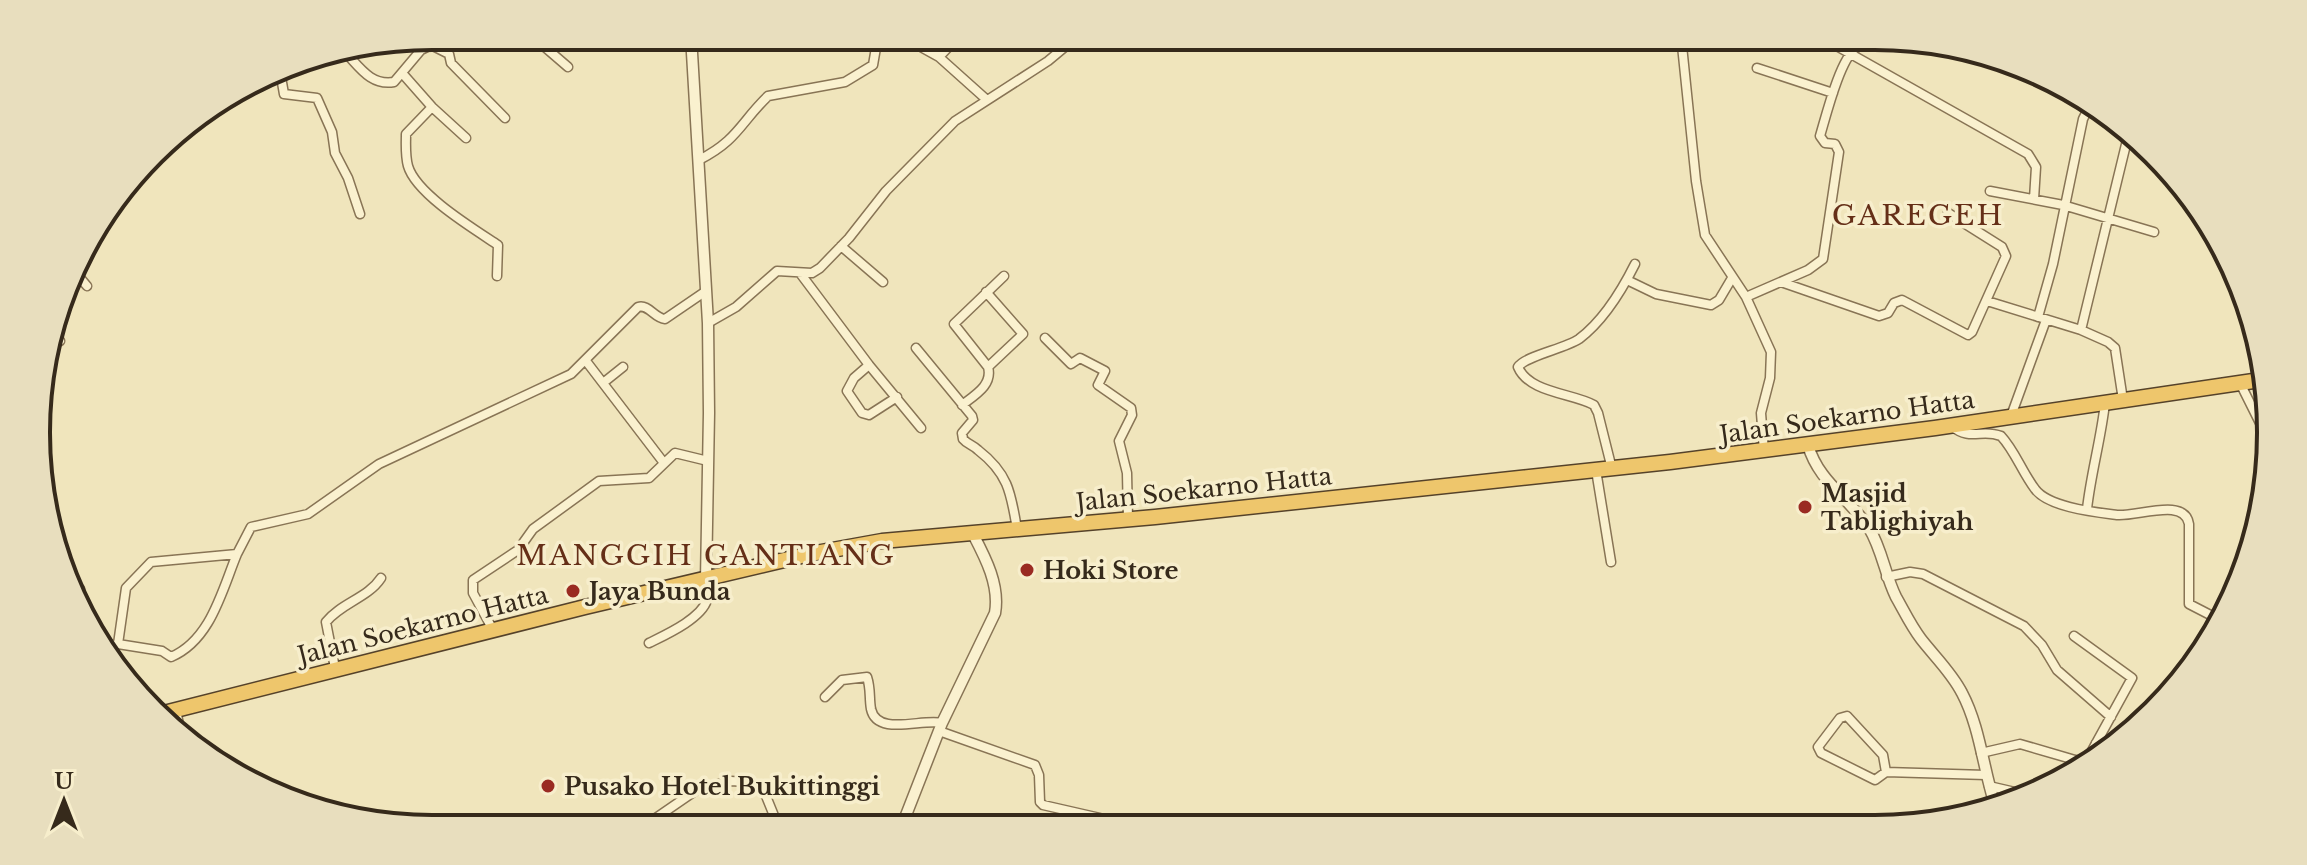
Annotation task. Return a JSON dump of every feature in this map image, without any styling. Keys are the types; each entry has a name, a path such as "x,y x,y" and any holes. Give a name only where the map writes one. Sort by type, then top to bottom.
{"highway":[{"name":"Jalan Soekarno Hatta","path":"171,712 335,668 810,554 870,543 1612,469 1808,445 2254,381"}],"street":[{"path":"351,59 369,77 380,83 394,82 421,50"},
{"path":"441,50 449,54 451,63 505,118"},
{"path":"548,50 568,67"},
{"path":"649,643 686,622 705,604 707,597 708,323 692,50"},
{"path":"699,160 731,139 768,96 845,82 870,68 876,50"},
{"path":"926,50 939,57 987,100"},
{"path":"939,57 946,50"},
{"path":"708,323 736,307 777,271 786,269 812,273 841,246 906,169 955,121 1061,50"},
{"path":"1682,50 1705,235 1746,297 1771,352 1772,363 1761,413 1764,451"},
{"path":"1842,50 2028,154 2036,167 2034,199"},
{"path":"1746,297 1815,266 1825,253 1839,152 1835,144 1825,143 1820,136 1833,93 1854,50"},
{"path":"1757,68 1833,93"},
{"path":"402,73 432,107 466,138"},
{"path":"282,81 284,94 317,98 360,214"},
{"path":"432,107 406,134 408,167 417,182 450,213 498,245 497,276"},
{"path":"2011,416 2042,318 2063,205 2086,113"},
{"path":"2081,330 2126,144"},
{"path":"1990,191 2063,205 2154,232"},
{"path":"1781,282 1879,316 1888,313 1894,303 1902,300 1968,335 2006,261 2005,251 1948,213"},
{"path":"841,246 883,282"},
{"path":"1612,469 1597,408 1590,402 1537,385 1525,377 1518,367 1526,359 1550,353 1581,337 1596,324 1635,264"},
{"path":"800,273 921,428"},
{"path":"962,405 988,382 990,374 988,367 954,324 1004,276"},
{"path":"1627,280 1656,294 1711,305 1719,300 1732,278"},
{"path":"82,280 87,286"},
{"path":"114,645 162,651 171,657 186,648 211,619 251,527 308,514 379,464 571,374 638,307 643,306 665,319 706,291"},
{"path":"986,292 1023,334 988,367"},
{"path":"1987,301 2081,330 2108,342 2115,348 2123,400"},
{"path":"1045,338 1071,364 1080,358 1102,367 1104,373 1098,385 1131,408 1132,415 1119,441 1127,473 1128,519"},
{"path":"916,348 973,420 962,433 963,439 978,449 1005,478 1011,489 1017,529"},
{"path":"586,361 664,463"},
{"path":"869,365 854,378 847,391 862,413 869,415 897,397"},
{"path":"603,383 623,367"},
{"path":"2240,383 2256,416"},
{"path":"2087,509 2092,468 2101,443 2105,403"},
{"path":"1949,425 1961,434 1994,433 2001,436 2037,492 2060,504 2118,515 2171,509 2183,512 2189,524 2189,604 2210,616"},
{"path":"1808,445 1813,463 1874,537 1886,577 1918,636 1962,693 1973,718 1992,796"},
{"path":"493,630 472,588 475,577 518,550 533,529 599,481 649,478 675,453 708,461"},
{"path":"1596,470 1611,562"},
{"path":"906,815 941,727 997,603 989,567 973,534"},
{"path":"118,644 126,588 151,562 237,554"},
{"path":"1886,577 1910,572 1923,574 2024,626 2042,645 2057,670 2111,717"},
{"path":"335,668 326,622 356,597 373,589 381,578"},
{"path":"2074,636 2132,678 2096,743"},
{"path":"825,697 842,680 867,677 872,692 871,711 878,720 890,725 924,721 1035,765 1043,805 1087,815"},
{"path":"176,711 178,718"},
{"path":"1886,772 1883,755 1847,716 1840,718 1818,747 1821,753 1871,779 1879,779 1886,772 1987,780 2012,789"},
{"path":"1981,753 2020,744 2075,759"},
{"path":"660,815 698,789 731,781 746,782 761,790 774,815"}],"place":[{"name":"Masjid Tablighiyah","path":"1805,507"},
{"name":"Hoki Store","path":"1027,570"},
{"name":"Jaya Bunda","path":"573,591"},
{"name":"Pusako Hotel Bukittinggi","path":"548,786"}],"district":[{"name":"GAREGEH","path":"1918,215"},
{"name":"MANGGIH GANTIANG","path":"706,555"}]}
